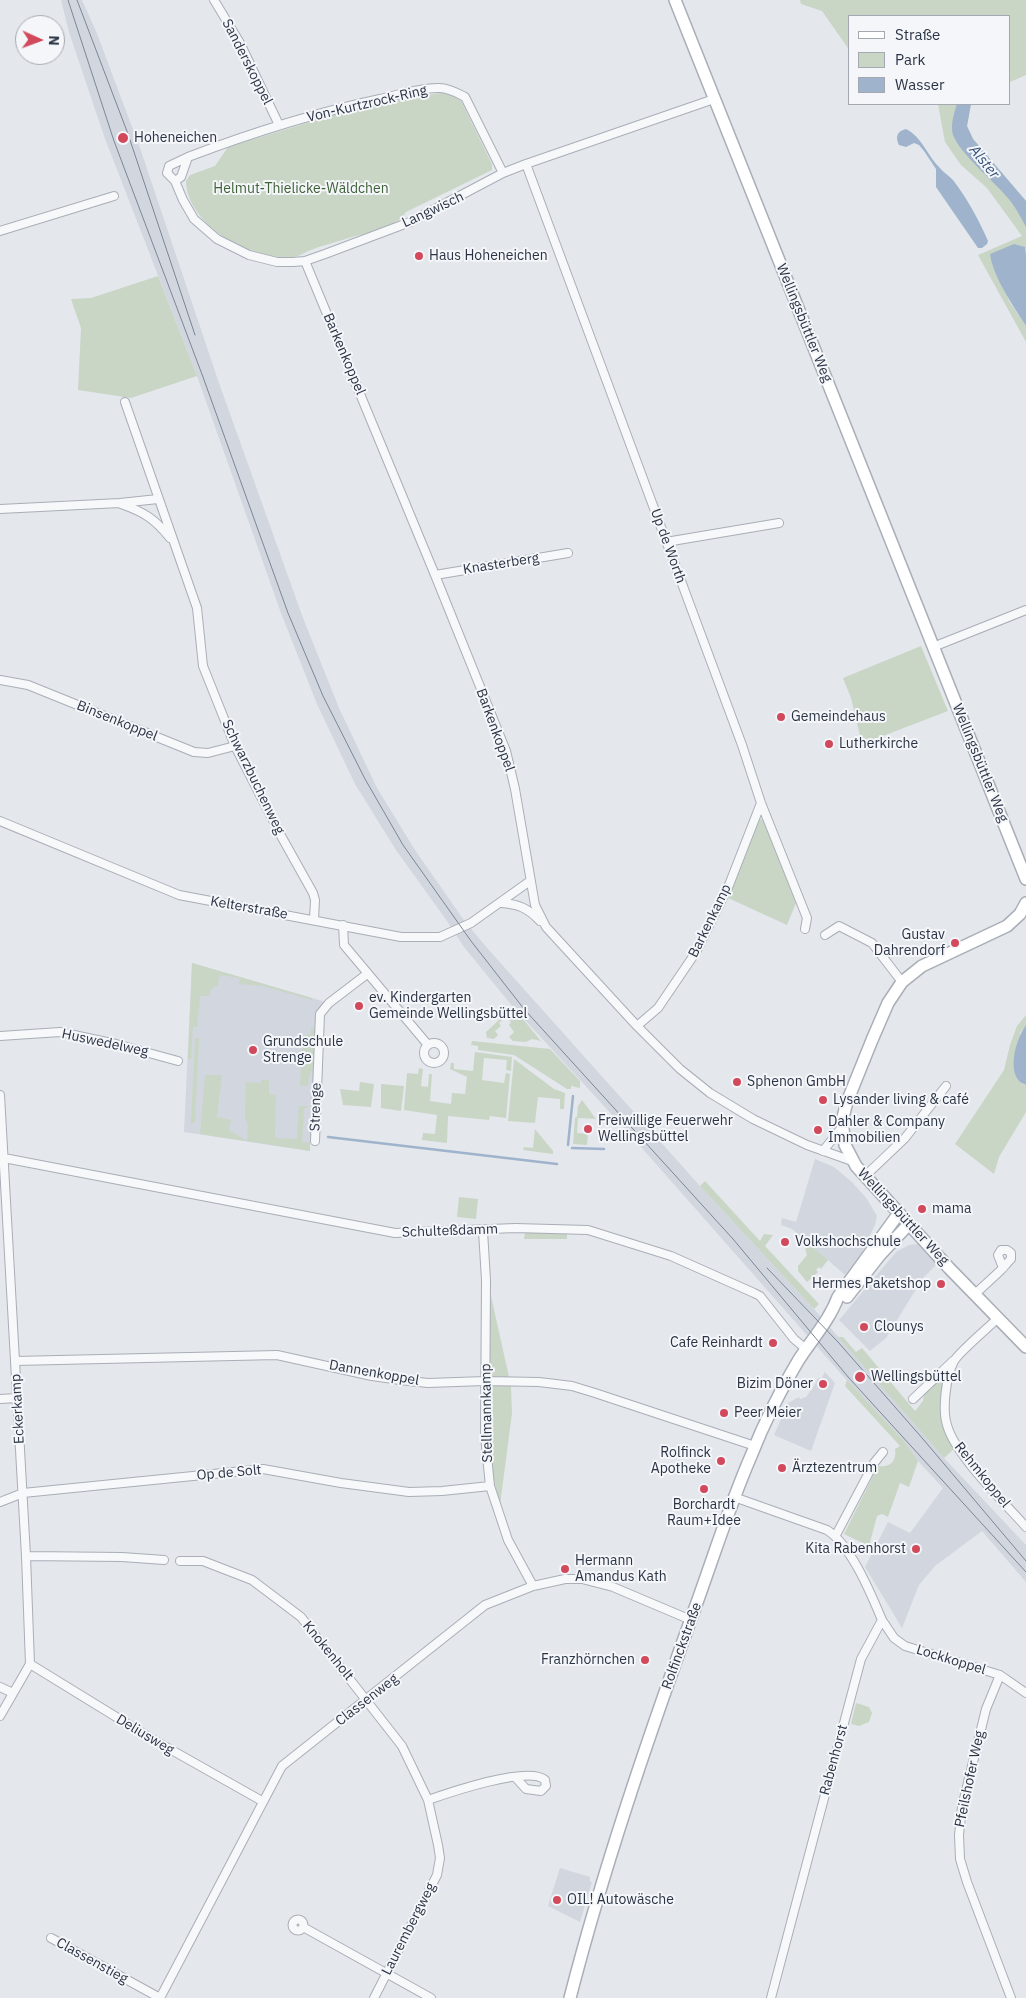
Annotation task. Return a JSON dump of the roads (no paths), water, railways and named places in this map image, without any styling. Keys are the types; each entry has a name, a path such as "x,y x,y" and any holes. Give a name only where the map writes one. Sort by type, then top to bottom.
{"main road":[{"name":"Wellingsbüttler Weg","path":"675,0 1026,879"},
{"name":"Wellingsbüttler Weg","path":"1026,903 1020,914 1007,926 922,966 902,982 888,1003 849,1097 843,1115 842,1128 852,1161 974,1294 1026,1346"},
{"name":"Rolfinckstraße","path":"570,1998 605,1872 734,1497 754,1446 776,1399 806,1349 833,1310 838,1297 899,1213"},
{"name":"Rolfinckstraße","path":"833,1310 909,1224"}],"street":[{"name":"Sanderskoppel","path":"214,0 240,43 279,124"},
{"name":"Von-Kurtzrock-Ring","path":"175,181 168,176 167,169 171,164 279,124 407,93 441,88 465,97 503,174"},
{"name":"Langwisch","path":"175,181 194,219 218,239 249,255 277,262 305,260 410,222 526,164 714,99"},
{"path":"175,181 181,177 188,158"},
{"name":"Up de Worth","path":"526,164 742,745 761,803 807,918 805,929"},
{"path":"0,231 114,196"},
{"name":"Barkenkoppel","path":"305,260 506,751 516,789 535,904 546,928 636,1026 680,1069 710,1093 753,1119 823,1151 852,1161"},
{"name":"Schwarzbuchenweg","path":"125,402 197,608 203,666 235,746 313,893 315,900 314,920"},
{"path":"0,509 120,503 158,499"},
{"path":"120,503 137,509 157,521 174,543"},
{"path":"666,542 779,523"},
{"name":"Knasterberg","path":"435,574 568,553"},
{"path":"933,647 1026,610"},
{"name":"Binsenkoppel","path":"0,680 28,685 194,752 208,753 235,746"},
{"name":"Barkenkamp","path":"636,1026 658,1008 696,952 728,885 761,803"},
{"name":"Kelterstraße","path":"0,821 179,895 401,937 440,937 471,923 530,881"},
{"path":"501,902 516,904 530,910 546,928"},
{"path":"342,925 344,945 428,1045"},
{"path":"825,935 839,926 872,943 902,982"},
{"name":"Strenge","path":"315,1141 320,1014 329,1003 368,974"},
{"name":"Huswedelweg","path":"0,1036 60,1032 178,1060"},
{"path":"865,1176 905,1138 946,1086"},
{"name":"Eckerkamp","path":"0,1095 26,1556 30,1664"},
{"path":"823,1151 842,1128"},
{"name":"Schulteßdamm","path":"4,1158 395,1234 515,1228 588,1230 671,1256 760,1296 794,1339 806,1349"},
{"name":"Stellmannkamp","path":"484,1231 486,1280 485,1436 490,1486 508,1540 533,1586"},
{"path":"974,1294 1002,1268"},
{"path":"913,1399 998,1318"},
{"name":"Dannenkoppel","path":"15,1361 278,1355 372,1376 428,1383 539,1382 572,1386 754,1446"},
{"name":"Rehmkoppel","path":"954,1360 947,1385 945,1403 946,1424 956,1445 1026,1527"},
{"path":"0,1400 17,1398"},
{"path":"836,1535 874,1463 883,1452"},
{"name":"Op de Solt","path":"0,1502 22,1493 263,1469 335,1482 409,1492 490,1486"},
{"path":"734,1497 827,1530 836,1535 857,1568 882,1620"},
{"path":"26,1556 122,1557 164,1560"},
{"name":"Knokenholt","path":"180,1561 204,1561 252,1580 301,1617 402,1746 428,1800"},
{"name":"Classenweg","path":"160,1998 282,1766 485,1605 533,1586 565,1578 596,1582 612,1587 691,1620"},
{"name":"Lockkoppel","path":"882,1620 894,1638 904,1646 1000,1675 1026,1693"},
{"name":"Rabenhorst","path":"771,1998 861,1659 882,1620"},
{"path":"0,1716 30,1664"},
{"name":"Deliusweg","path":"30,1664 152,1739 262,1801"},
{"name":"Pfeilshofer Weg","path":"1000,1675 986,1709 962,1808 959,1835 960,1860 967,1882 1011,1998"},
{"path":"0,1686 13,1693"},
{"path":"428,1800 475,1785 516,1778"},
{"name":"Laurembergweg","path":"374,1998 437,1875 440,1858 428,1800"},
{"path":"303,1927 431,1998"},
{"name":"Classenstieg","path":"51,1938 160,1998"}],"water":[{"name":"Alster","path":"957,105 971,105 967,126 973,139 1026,201 1026,227 1010,200 957,143 953,135 953,119"},
{"path":"906,129 916,136 935,162 953,180 963,194 977,217 988,241 982,248 978,248 936,187 936,169 924,151 919,145 914,143 906,147 899,145 898,135"},
{"path":"1014,244 1025,247 1026,326 995,272 990,254"},
{"path":"1026,1025 1026,1085 1019,1081 1015,1074 1014,1057 1022,1031"}],"waterway":[{"path":"568,1145 573,1096"},
{"path":"328,1137 557,1164"},
{"path":"572,1148 604,1149"}],"tram line":[{"path":"68,0 114,141 203,377 288,613 323,696 365,779 403,845 471,941 524,1009 733,1239 849,1378 1026,1572"},
{"path":"77,0 128,134 195,335"},
{"path":"767,1268 838,1342 1026,1561"}],"place":[{"name":"Hoheneichen","path":"123,138"},
{"name":"Haus Hoheneichen","path":"419,256"},
{"name":"Gemeindehaus","path":"781,717"},
{"name":"Lutherkirche","path":"829,744"},
{"name":"Gustav Dahrendorf","path":"955,943"},
{"name":"ev. Kindergarten Gemeinde Wellingsbüttel","path":"359,1006"},
{"name":"Grundschule Strenge","path":"253,1050"},
{"name":"Sphenon GmbH","path":"737,1082"},
{"name":"Lysander living & café","path":"823,1100"},
{"name":"Freiwillige Feuerwehr Wellingsbüttel","path":"588,1129"},
{"name":"Dahler & Company Immobilien","path":"818,1130"},
{"name":"mama","path":"922,1209"},
{"name":"Volkshochschule","path":"785,1242"},
{"name":"Hermes Paketshop","path":"941,1284"},
{"name":"Clounys","path":"864,1327"},
{"name":"Cafe Reinhardt","path":"773,1343"},
{"name":"Wellingsbüttel","path":"860,1377"},
{"name":"Bizim Döner","path":"823,1384"},
{"name":"Peer Meier","path":"724,1413"},
{"name":"Rolfinck Apotheke","path":"721,1461"},
{"name":"Ärztezentrum","path":"782,1468"},
{"name":"Borchardt Raum+Idee","path":"704,1489"},
{"name":"Kita Rabenhorst","path":"916,1549"},
{"name":"Hermann Amandus Kath","path":"565,1569"},
{"name":"Franzhörnchen","path":"645,1660"},
{"name":"OIL! Autowäsche","path":"557,1900"}],"park label":[{"name":"Helmut-Thielicke-Wäldchen","path":"301,189"}]}
